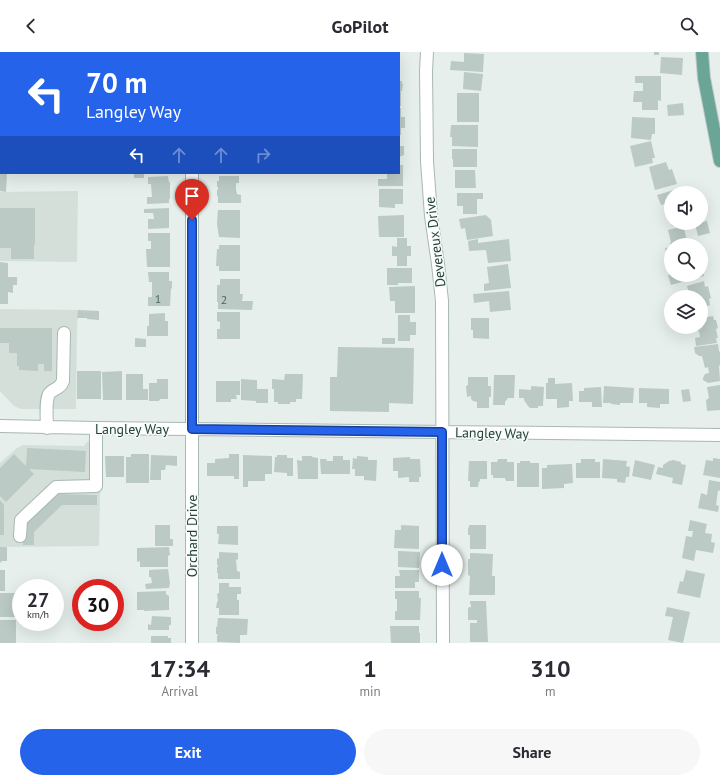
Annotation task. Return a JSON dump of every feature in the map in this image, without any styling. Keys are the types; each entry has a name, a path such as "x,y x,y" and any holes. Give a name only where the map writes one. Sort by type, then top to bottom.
{"main road":[{"path":"702,52 704,78 719,156"}],"street":[{"name":"Devereux Drive","path":"427,52 426,161 431,216 442,301 443,643"},
{"name":"Orchard Drive","path":"192,174 192,643"},
{"path":"46,428 47,402 49,395 59,388 63,381 64,333"},
{"name":"Langley Way","path":"0,426 46,428 720,436"},
{"path":"20,536 21,520 56,487 96,486 96,428"}],"shaded area":[{"path":"78,191 77,262 0,261 0,192"},
{"path":"0,309 78,310 76,409 21,409 14,406 0,391"},
{"path":"88,441 101,442 99,546 0,547 0,463 17,448 23,445 84,446"}],"building":[{"path":"654,52 659,52 659,55 654,55"},
{"path":"464,53 484,54 483,72 450,70 451,61 464,62"},
{"path":"661,57 683,58 682,75 660,73"},
{"path":"464,72 483,74 481,91 463,89"},
{"path":"635,76 661,76 661,101 658,100 658,110 642,110 642,102 633,102 634,91 643,91 643,83 635,83"},
{"path":"400,81 402,81 403,84 401,91 401,106"},
{"path":"457,93 479,93 479,122 457,122"},
{"path":"683,103 684,115 668,116 667,105"},
{"path":"400,108 401,117 405,117 405,128 401,128 401,135"},
{"path":"632,117 655,118 655,134 652,134 651,140 631,138"},
{"path":"451,125 478,125 478,147 452,146 452,137 450,137"},
{"path":"651,141 655,158 652,158 653,163 635,167 630,146"},
{"path":"400,146 404,146 404,155 400,157"},
{"path":"452,149 477,149 477,167 453,167"},
{"path":"666,162 669,170 672,169 677,184 664,186 664,188 655,190 649,167"},
{"path":"400,165 403,165 403,186 378,186 378,179 387,179 387,174 400,174"},
{"path":"455,170 475,170 476,188 455,188"},
{"path":"0,174 7,174 6,192 0,191"},
{"path":"134,174 144,174 144,178 134,178"},
{"path":"168,176 170,182 169,203 147,204 147,197 152,197 151,184 148,184 148,177"},
{"path":"219,176 239,176 239,183 236,183 236,189 237,194 241,195 241,203 218,203 217,181 219,181"},
{"path":"379,189 403,189 403,204 395,204 395,208 379,207"},
{"path":"457,193 483,193 483,199 477,199 477,214 463,214 463,206 457,206"},
{"path":"664,193 664,204 661,205 657,195"},
{"path":"0,208 35,208 34,259 11,259 11,248 0,248"},
{"path":"169,208 169,228 148,229 148,219 154,219 153,213 144,213 144,209"},
{"path":"218,210 240,210 240,238 219,237 217,224"},
{"path":"404,215 404,237 379,237 378,216"},
{"path":"486,215 491,220 493,236 467,240 465,228 461,229 459,219"},
{"path":"708,225 710,233 698,236 696,230 708,230"},
{"path":"668,230 684,230 686,238 670,238"},
{"path":"148,233 170,233 170,267 147,267 146,249 151,249 151,241 148,241"},
{"path":"397,238 407,238 407,246 411,246 411,256 407,256 407,266 397,266 397,256 392,256 392,246 397,247"},
{"path":"478,239 478,243 509,239 511,261 488,263 486,250 469,251 468,241"},
{"path":"219,245 240,245 240,271 219,271 219,266 216,266 217,249 219,249"},
{"path":"0,262 8,263 8,277 17,277 17,285 13,285 13,293 8,292 8,304 0,304"},
{"path":"508,264 511,288 484,291 484,284 489,283 487,267"},
{"path":"387,268 412,268 412,283 387,285"},
{"path":"148,272 169,272 169,281 172,281 170,306 148,306 148,297 152,297 152,282 149,282"},
{"path":"220,279 240,279 240,294 243,294 242,301 253,301 252,310 218,309 217,285 220,285"},
{"path":"670,282 682,282 671,285"},
{"path":"704,282 705,287 708,286 711,298 709,299 710,305 708,306 708,290 688,290 687,286"},
{"path":"415,286 415,313 395,313 395,301 390,301 389,287"},
{"path":"509,291 511,310 490,312 489,301 474,303 473,294"},
{"path":"78,310 99,311 99,320 77,318"},
{"path":"217,312 240,312 240,339 217,339 217,329 220,329 220,322 217,321"},
{"path":"165,313 165,321 168,321 168,336 147,336 149,314"},
{"path":"398,315 410,315 410,322 416,322 416,335 410,335 410,341 398,341"},
{"path":"713,316 714,320 716,320 718,328 716,329 718,338 716,338 717,343 696,346 695,338 700,337 700,334 708,334 708,317"},
{"path":"471,318 489,318 489,339 473,338"},
{"path":"0,328 52,328 52,371 44,371 44,364 38,364 38,371 19,370 19,366 17,366 17,353 9,353 9,343 0,343"},
{"path":"135,338 146,339 146,347 135,347"},
{"path":"382,338 395,338 395,344 382,344"},
{"path":"718,344 720,352 720,381 708,383 703,380 703,378 705,374 709,373 708,367 705,368 702,356 695,353 694,347"},
{"path":"338,347 414,348 413,404 389,403 389,412 330,411 330,377 337,377"},
{"path":"77,371 101,371 101,399 77,399"},
{"path":"122,371 122,400 103,400 102,372"},
{"path":"126,374 143,374 143,389 148,389 148,400 126,400"},
{"path":"285,374 303,374 302,399 296,399 296,402 290,402 290,404 278,404 278,402 274,402 272,379 284,380"},
{"path":"494,375 515,375 514,398 508,398 505,405 493,405"},
{"path":"468,377 488,377 488,386 491,386 489,408 477,408 477,402 471,399 471,396 467,397 466,386 468,385"},
{"path":"548,378 555,378 555,384 572,383 573,401 569,401 569,407 557,408 557,399 546,399 546,383 548,383"},
{"path":"157,379 168,379 168,399 149,401 149,383 157,383"},
{"path":"241,379 257,380 257,389 268,389 268,403 256,403 256,401 241,400"},
{"path":"216,381 240,381 240,395 236,395 237,399 231,399 231,402 216,402"},
{"path":"720,385 720,410 707,411 706,400 709,398 707,387"},
{"path":"531,386 544,387 543,406 538,406 538,408 530,408 524,398 519,398 519,389 531,390"},
{"path":"604,386 634,388 633,403 620,403 620,405 603,403"},
{"path":"601,387 602,407 592,407 592,402 579,402 579,391 584,391 584,388"},
{"path":"639,388 669,389 669,404 660,404 660,408 647,407 647,403 639,403"},
{"path":"689,389 691,401 683,402 681,390"},
{"path":"27,448 86,451 85,472 29,469 34,474 6,502 0,496 0,468 14,454 26,466"},
{"path":"131,454 149,454 149,483 126,483 126,457 131,457"},
{"path":"229,454 239,454 239,479 234,479 234,476 207,476 207,463 215,463 215,459 229,458"},
{"path":"151,455 177,456 177,466 166,465 165,470 161,470 161,480 150,480"},
{"path":"243,455 272,456 272,474 265,474 265,481 248,481 248,487 243,487"},
{"path":"277,455 287,455 287,458 293,458 293,476 287,476 287,473 274,472 275,457 277,457"},
{"path":"105,456 124,456 124,477 106,477"},
{"path":"302,456 312,456 318,458 318,479 298,479 297,460 302,461"},
{"path":"333,456 343,456 343,460 350,460 350,474 321,474 320,459 333,461"},
{"path":"357,456 368,457 368,460 377,460 376,481 364,480 364,476 355,476 355,469 352,469 353,458 357,459"},
{"path":"410,457 410,459 420,459 421,477 419,477 419,482 409,482 409,477 398,478 398,471 393,471 393,458"},
{"path":"713,458 720,459 720,478 703,475 706,460 713,461"},
{"path":"498,459 507,459 507,462 514,462 514,481 506,481 505,478 493,478 493,475 491,475 491,462 497,462"},
{"path":"581,459 595,459 595,462 600,462 600,478 576,478 576,463 581,463"},
{"path":"603,459 627,461 626,466 630,467 629,477 626,477 625,483 617,482 617,479 602,478"},
{"path":"635,460 655,465 651,480 632,476"},
{"path":"673,460 686,465 682,485 672,483 673,478 656,474 658,467 663,468 663,465"},
{"path":"469,461 487,461 487,479 480,479 478,487 470,487 470,481 468,481"},
{"path":"520,461 539,463 539,487 517,487 517,463 520,463"},
{"path":"572,464 573,483 564,484 564,488 542,489 542,468 547,468 547,465"},
{"path":"709,480 720,482 720,491 718,490 716,505 719,506 718,512 698,508 701,493 707,495"},
{"path":"57,494 97,495 97,505 62,505 34,532 34,545 23,545 24,526"},
{"path":"0,500 4,505 4,535 0,535"},
{"path":"690,520 707,524 705,533 712,534 711,542 715,543 713,553 696,550 694,561 682,558 686,536 692,537 693,531 688,531"},
{"path":"155,525 170,525 170,539 173,539 173,546 155,546"},
{"path":"401,525 419,526 419,549 394,548 395,530 401,530"},
{"path":"469,525 486,525 486,549 470,549 470,535 468,535"},
{"path":"217,526 238,526 238,545 218,544 219,534 217,534"},
{"path":"0,547 7,547 7,561 2,561 0,563"},
{"path":"169,547 170,555 168,556 168,567 140,567 140,561 137,562 137,548"},
{"path":"398,551 420,552 419,568 398,567"},
{"path":"219,552 238,553 238,559 236,560 237,571 240,572 240,579 218,579 217,558 219,559"},
{"path":"470,553 493,554 492,576 495,576 495,595 469,595 470,576 468,575 468,559 470,559"},
{"path":"168,569 170,583 169,588 146,589 145,584 152,583 151,577 149,577 149,570"},
{"path":"0,570 5,570 5,591 0,591"},
{"path":"399,570 419,570 419,582 415,582 415,588 395,588 395,576 400,576"},
{"path":"686,570 705,574 700,598 677,593 680,581 683,582"},
{"path":"219,583 229,583 229,587 241,587 241,594 237,594 237,600 239,600 239,615 219,615 219,608 216,608"},
{"path":"166,591 166,594 169,596 169,610 137,610 137,592"},
{"path":"395,591 419,591 419,598 421,598 420,620 395,620 397,599 395,599"},
{"path":"0,593 12,593 12,617 0,617"},
{"path":"470,601 486,601 488,642 470,642 470,623 477,623 477,620 468,620 468,609 471,607"},
{"path":"667,607 690,612 683,643 668,640 673,617 665,616"},
{"path":"152,616 171,617 171,625 169,625 169,630 148,630 148,624 151,625"},
{"path":"218,618 248,619 247,635 240,635 240,643 217,642 218,636 216,634 216,627"},
{"path":"0,620 12,620 12,631 16,631 16,643 0,643"},
{"path":"390,626 419,626 420,643 391,643"},
{"path":"151,636 168,636 168,638 171,638 171,643 151,643"}],"route":[{"path":"192,220 192,429 442,432 442,565"}]}
